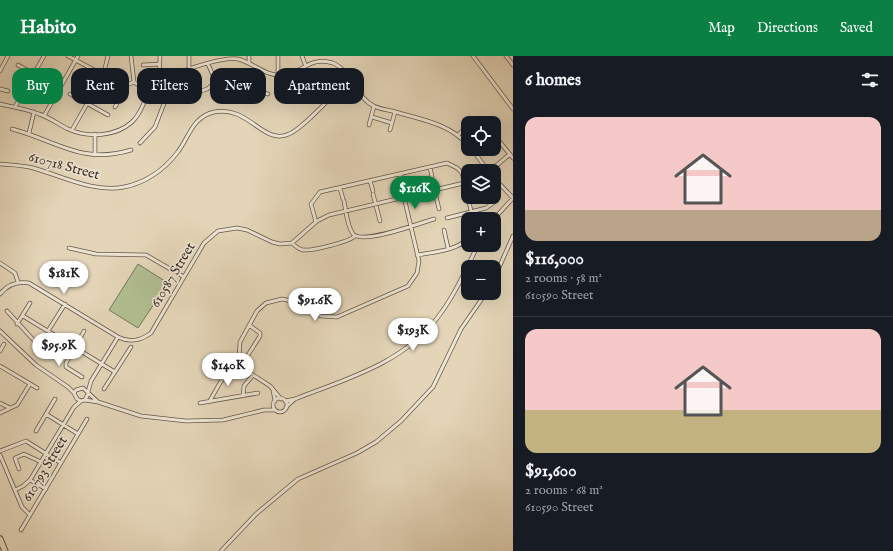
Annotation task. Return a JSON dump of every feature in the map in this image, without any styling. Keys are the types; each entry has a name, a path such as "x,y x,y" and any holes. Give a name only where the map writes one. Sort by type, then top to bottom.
{"highway":[{"path":"0,538 5,551"}],"street":[{"path":"0,71 7,56"},
{"path":"37,68 44,56"},
{"path":"68,56 90,68"},
{"path":"44,116 78,56"},
{"path":"106,68 108,56"},
{"path":"131,56 134,82 137,84"},
{"path":"160,56 160,68"},
{"path":"189,68 190,56"},
{"path":"249,56 249,63"},
{"path":"278,56 278,68"},
{"path":"302,56 305,64"},
{"path":"473,56 513,109"},
{"path":"506,56 513,65"},
{"path":"193,68 208,64 219,58 230,58 249,63 270,74 274,74"},
{"path":"298,68 315,60 326,60 337,64 340,68"},
{"path":"143,65 160,64"},
{"path":"208,64 210,68"},
{"path":"18,65 24,68"},
{"path":"129,84 134,82"},
{"path":"0,89 8,91"},
{"path":"364,98 374,106 439,124 459,134"},
{"path":"0,104 34,112 72,130 95,134 114,133 130,124 141,110 143,104"},
{"path":"72,130 86,104"},
{"path":"89,104 108,115"},
{"path":"140,143 155,128 164,104"},
{"name":"610718 Street","path":"0,164 27,167 93,187 124,188 139,183 157,173 177,153 192,127 207,115 220,111 236,113 242,115 267,133 275,136 285,135 300,126 322,104"},
{"path":"369,126 374,106"},
{"path":"29,133 34,112"},
{"path":"390,130 395,112"},
{"path":"372,117 392,123"},
{"path":"12,129 29,133 59,147 80,153 95,155 114,154 131,150"},
{"path":"95,134 95,155"},
{"path":"501,143 513,158"},
{"path":"498,164 510,154"},
{"path":"477,156 484,164"},
{"path":"316,222 311,208 313,200 320,192 447,163 453,165 461,172"},
{"path":"430,167 439,209"},
{"path":"400,174 402,184"},
{"path":"370,181 380,221"},
{"path":"292,243 316,222 329,214 461,183"},
{"path":"500,212 513,198 501,185"},
{"path":"340,188 350,228 355,236 372,236 434,219"},
{"path":"404,197 419,265 417,273 408,286 337,317 325,317 292,302 277,299 266,303 260,308 249,325 239,345 238,355 241,363 253,375 265,382 281,399 285,401 295,399 381,364 412,344 431,326 446,306 474,252"},
{"path":"470,204 471,212 486,208 492,204"},
{"path":"447,218 461,214"},
{"name":"610587 Street","path":"18,282 34,285 118,337 134,341 146,337 151,333 204,244 218,231 237,228 247,230 272,242 280,244 292,243 298,248 307,250 348,241 355,236"},
{"path":"444,230 448,248"},
{"path":"501,263 513,236"},
{"path":"418,255 461,245"},
{"path":"69,248 96,254 146,255 184,277"},
{"path":"0,262 15,273 18,282 6,288 0,294"},
{"path":"220,551 256,514 298,479 366,448 387,433 406,416 433,387 461,330 481,300"},
{"path":"17,324 30,303"},
{"path":"48,331 65,304"},
{"path":"7,311 17,324 39,346"},
{"path":"22,316 115,372"},
{"path":"248,355 260,336 260,333 249,325"},
{"path":"0,331 36,366 68,387 74,394 74,407"},
{"path":"82,377 66,365 74,347 84,331"},
{"path":"68,387 83,388 91,381 118,337"},
{"path":"0,351 4,344"},
{"path":"104,389 131,347"},
{"path":"209,402 230,370 236,364 241,363"},
{"path":"0,366 38,388"},
{"path":"243,396 244,386 253,375"},
{"path":"85,400 91,381"},
{"path":"0,413 20,402 30,384"},
{"path":"74,394 78,388"},
{"path":"83,388 98,402"},
{"path":"273,390 275,401"},
{"path":"200,403 258,393"},
{"path":"75,398 80,401"},
{"path":"36,431 55,399"},
{"path":"264,410 275,401 281,399"},
{"path":"15,490 30,480 74,407 80,401 85,400 98,402 140,416 186,421 223,420 264,410 275,410 282,412 295,399"},
{"path":"285,401 286,407"},
{"path":"0,403 10,408"},
{"path":"273,404 275,410"},
{"path":"46,414 78,434"},
{"name":"610793 Street","path":"21,530 87,419"},
{"path":"0,450 26,441 61,463"},
{"path":"19,469 15,458 24,454 41,462"},
{"path":"0,455 22,507 30,515"},
{"path":"30,480 46,489"}],"green space":[{"path":"138,264 168,283 138,328 109,310"}]}
